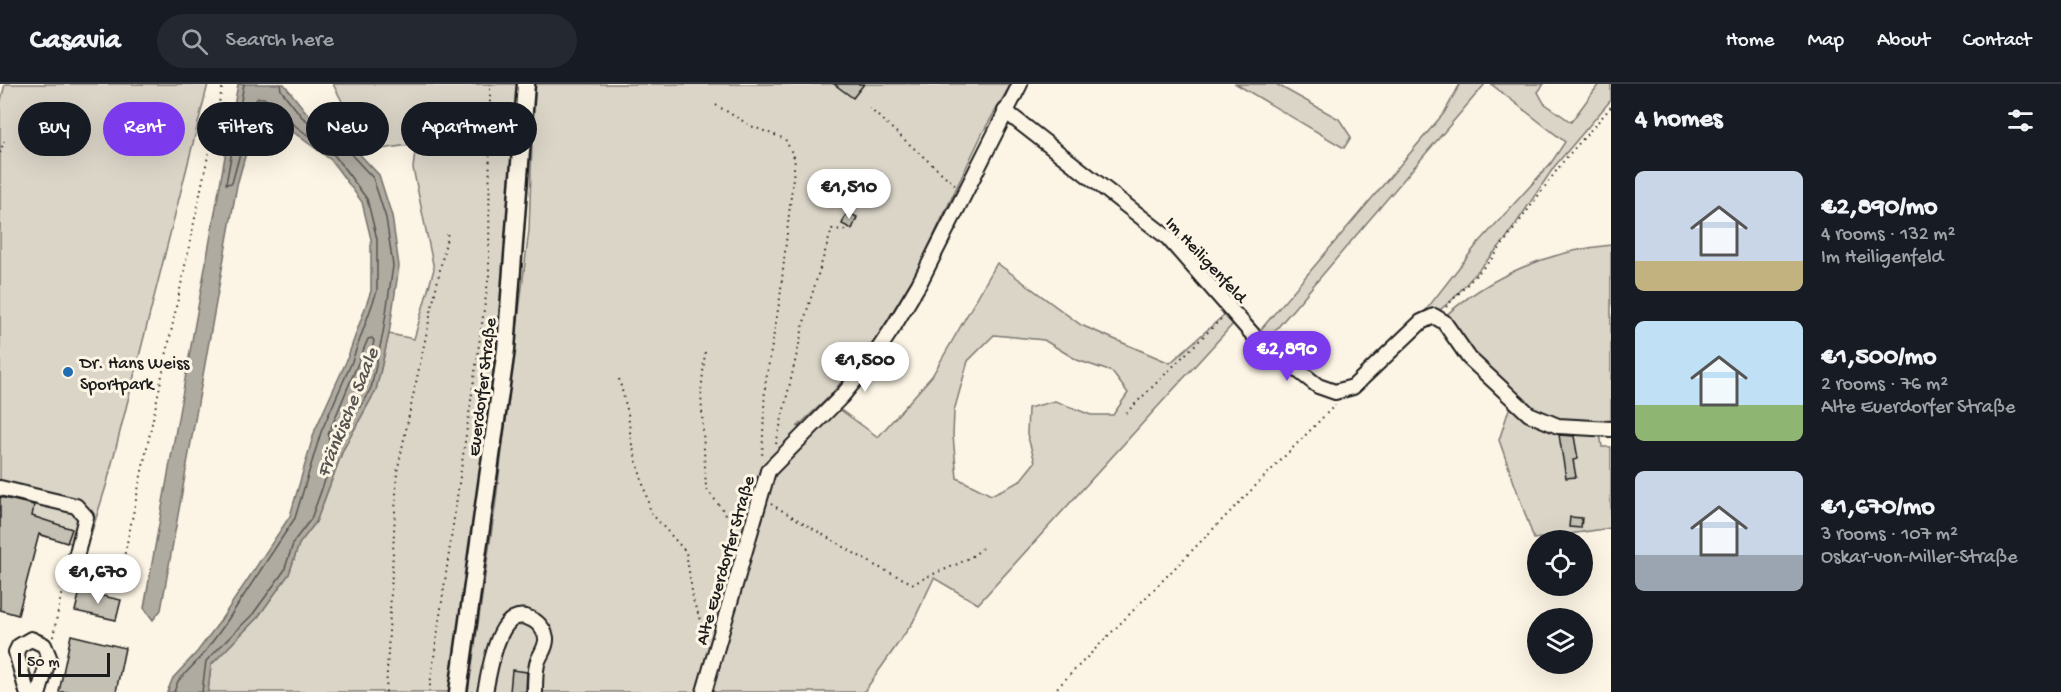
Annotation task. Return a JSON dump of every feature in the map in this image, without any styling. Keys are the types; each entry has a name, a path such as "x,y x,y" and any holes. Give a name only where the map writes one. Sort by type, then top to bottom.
{"main road":[{"name":"Euerdorfer Straße","path":"458,692 506,349 526,84"}],"street":[{"name":"Alte Euerdorfer Straße","path":"704,692 768,471 842,396 870,362 919,284 1020,84"},
{"name":"Im Heiligenfeld","path":"1005,111 1168,238 1254,336 1318,386 1335,392 1353,387"},
{"path":"1353,387 1421,322 1434,316 1444,322 1469,358 1529,414 1558,426 1611,429"},
{"path":"0,488 75,507 86,517 71,577"},
{"path":"485,692 500,632 507,622 516,617 526,616 536,621 545,632 546,640 537,666 535,692"},
{"path":"27,692 16,659 19,646 31,639 44,645 49,657 39,692"}],"path":[{"path":"49,657 64,582 71,577 103,580 118,573 123,562 223,84"},
{"path":"429,692 489,275 490,84"},
{"path":"716,105 751,126 785,139 795,159 781,287 765,386 762,459 768,471"},
{"path":"1434,316 1455,299 1495,255 1566,159 1611,107"},
{"path":"869,108 964,193"},
{"path":"0,153 4,141"},
{"path":"768,471 806,314 832,229 846,230"},
{"path":"386,692 397,472 448,232"},
{"path":"1126,413 1231,309"},
{"path":"705,352 701,393 706,488 729,518 751,531"},
{"path":"619,379 628,413 631,441 651,513 686,552 694,604 706,635 719,640"},
{"path":"1053,692 1353,387"},
{"path":"760,498 876,566 914,584 929,574 971,559 982,548"}],"shaded area":[{"name":"Dr. Hans Weiss Sportpark","path":"5,84 208,84 203,102 197,102 197,127 107,483 87,547 0,525 0,104"},
{"path":"333,84 517,84 516,102 401,102 401,146 389,148 389,102 342,102"},
{"path":"534,84 1011,84 983,132 916,273 876,339 829,397 797,427 838,408 878,437 932,376 997,263 1081,325 1170,363 1224,315 1233,324 978,604 934,578 913,622 864,692 468,692 495,508 529,230 532,156 537,156 537,102 533,102","holes":["994,335 1044,340 1077,360 1112,372 1128,393 1113,415 1091,415 1055,401 1028,408 1027,434 1035,462 1019,482 991,495 957,478 953,436 954,411 968,361"]},
{"path":"1236,84 1276,84 1339,119 1351,137 1344,148"},
{"path":"1460,84 1485,84 1267,340 1257,334 1444,113"},
{"path":"1491,84 1544,84 1538,92 1544,103 1571,122 1599,84 1611,84 1611,100 1554,167 1505,240 1453,299 1435,314 1422,315 1475,247 1551,163 1565,142"},
{"path":"414,156 512,156 491,389 451,692 208,692 211,665 258,617 289,574 299,544 316,522 343,450 376,390 389,334 414,339 434,269 413,168"},
{"path":"1611,245 1611,424 1559,421 1542,417 1480,364 1443,318 1480,290 1521,268 1565,253"},
{"path":"1510,406 1542,428 1561,432 1600,432 1602,447 1611,447 1611,528 1593,531 1531,530 1499,440"}],"water":[{"path":"238,84 284,84 306,112 306,142 294,133 294,102 235,102"},
{"path":"225,156 245,156 237,185 161,610 153,620 144,608"},
{"name":"Fränkische Saale","path":"326,156 361,156 379,175 392,216 399,266 389,334 376,390 343,450 316,522 299,544 289,574 258,617 211,665 208,692 167,692 173,678 218,624 290,516 315,430 346,362 371,291 371,239 362,202"}],"building":[{"path":"834,84 864,84 853,98"},
{"path":"847,212 857,217 852,229 842,224"},
{"path":"1559,435 1574,436 1578,459 1573,460 1576,477 1566,478"},
{"path":"0,497 34,505 32,516 72,529 67,543 39,534 18,615 0,610"},
{"path":"1570,517 1582,518 1581,528 1569,527"},
{"path":"80,591 121,600 116,620 75,611"},
{"path":"71,635 125,648 116,692 59,692"},
{"path":"512,670 527,672 526,692 510,692"}],"place":[{"name":"Dr. Hans Weiss Sportpark","path":"68,372"}]}
